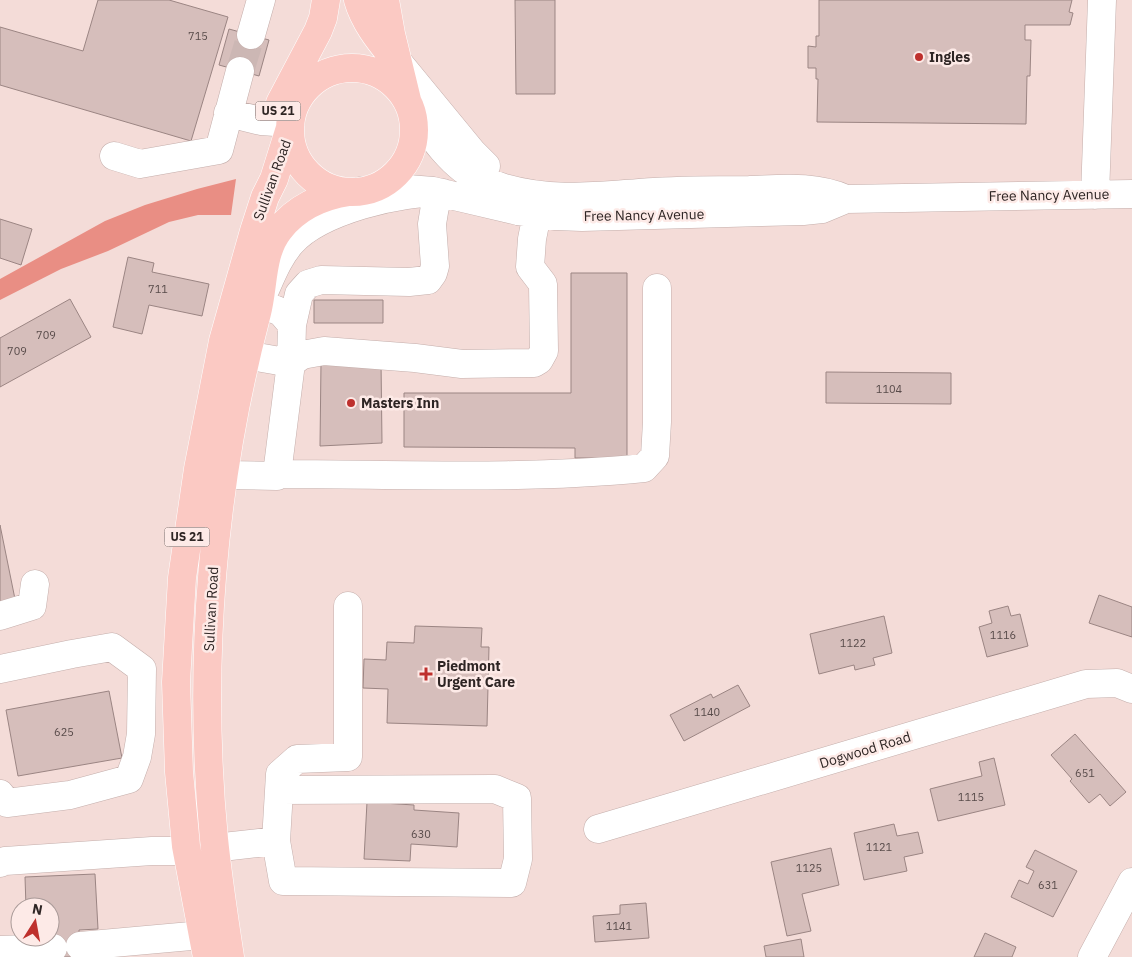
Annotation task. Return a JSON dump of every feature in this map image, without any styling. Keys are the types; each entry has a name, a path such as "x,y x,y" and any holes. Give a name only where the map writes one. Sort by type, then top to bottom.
{"main road":[{"name":"Sullivan Road","path":"205,946 187,851 178,754 176,660 184,556 200,455 223,341 254,231 265,197 274,179 285,124 283,95 318,31 326,0"},
{"name":"US 21","path":"285,124 298,99 323,63 334,41 338,16 337,0"},
{"path":"358,0 364,18 398,62"},
{"name":"US 21","path":"355,192 376,187 390,180 406,162 412,148 415,133 384,0"},
{"path":"307,88 327,73 361,68 377,73 392,82 403,94 409,105"},
{"path":"285,124 294,152 307,172 326,186 355,192"},
{"name":"Sullivan Road","path":"230,957 215,848 209,753 208,660 215,550 232,423 259,303 266,259 273,239 278,230 293,216 311,204 331,196 355,192"}],"street":[{"path":"251,35 261,0"},
{"path":"1095,195 1102,0"},
{"name":"Free Nancy Avenue","path":"398,62 481,162 516,183 563,198"},
{"path":"114,156 140,164 219,150 240,71"},
{"name":"Free Nancy Avenue","path":"409,105 453,160 474,176 498,186 518,191 563,198 671,191 792,188 829,193 846,199 1132,194"},
{"path":"228,113 261,121 285,124"},
{"name":"Free Nancy Avenue","path":"355,192 395,188 443,193 537,214 595,217 792,212 822,209 846,199"},
{"name":"Free Nancy Avenue","path":"259,303 284,253 304,231 319,221 338,213 398,195 422,192 443,193"},
{"path":"277,474 291,364 292,325 299,294 308,284 321,280 409,282 428,280 435,266 432,224 435,206 443,193"},
{"path":"291,364 302,355 324,351 415,358 462,364 534,363 539,360 544,351 543,284 530,267 532,238 537,214"},
{"path":"224,475 532,475 644,468 655,456 657,422 657,288"},
{"path":"259,303 281,312 292,325"},
{"path":"246,355 291,364"},
{"path":"0,616 32,606 35,584"},
{"path":"279,790 495,789 517,798 518,859 512,883 282,882 276,841 279,790 280,774 296,759 348,757 348,606"},
{"path":"0,669 112,647 142,669"},
{"path":"142,669 176,660"},
{"path":"0,794 7,803 70,795 129,779 137,757 141,734 142,669"},
{"name":"Dogwood Road","path":"598,829 1086,684 1117,683 1132,688"},
{"path":"0,863 5,861 152,851 187,851 276,841"},
{"path":"1092,957 1132,882"},
{"path":"0,950 66,947 205,946"}],"shaded area":[{"path":"236,179 231,215 198,215 169,222 108,251 61,269 0,300 0,279 105,221 145,205"}],"building":[{"path":"98,0 169,0 228,17 191,141 0,85 0,27 83,51"},
{"path":"515,0 555,0 555,94 516,94"},
{"name":"Ingles","path":"819,0 1072,0 1069,12 1073,13 1070,25 1025,25 1025,40 1031,40 1030,76 1027,76 1026,124 817,122 818,79 816,79 816,68 808,68 808,46 816,47 816,36 819,36"},
{"path":"229,29 269,40 259,76 219,65"},
{"path":"0,219 32,229 21,265 0,258"},
{"path":"128,257 154,263 152,272 209,284 202,316 149,305 142,334 113,327"},
{"path":"571,273 627,273 627,458 575,458 575,448 404,447 404,393 571,393"},
{"path":"70,299 91,337 0,387 0,338"},
{"path":"314,300 383,300 383,323 314,323"},
{"name":"Masters Inn","path":"381,362 382,443 320,446 321,363"},
{"path":"826,372 951,373 951,404 826,403"},
{"path":"0,525 16,604 0,607"},
{"path":"1099,595 1132,607 1132,637 1089,623"},
{"path":"1008,606 1011,616 1020,614 1028,646 987,657 979,627 992,623 989,611"},
{"path":"884,616 892,653 873,658 875,665 855,670 854,665 819,674 810,634"},
{"name":"Piedmont Urgent Care","path":"415,626 482,628 481,647 489,647 487,726 387,723 388,689 363,688 364,659 386,660 387,642 414,643"},
{"path":"738,685 750,706 684,741 670,715 711,694 713,698"},
{"path":"109,691 122,758 18,776 6,710"},
{"path":"1075,734 1126,792 1110,806 1100,794 1089,803 1070,781 1072,779 1051,755"},
{"path":"994,758 1005,805 938,821 930,789 982,776 979,762"},
{"path":"367,802 414,805 414,810 459,813 457,847 411,844 410,861 364,859"},
{"path":"894,824 897,836 918,832 923,853 904,857 907,871 864,880 854,833"},
{"path":"831,848 839,885 802,894 811,931 787,936 771,862"},
{"path":"1035,850 1077,871 1053,917 1011,897 1019,880 1028,884 1034,871 1026,867"},
{"path":"95,874 98,929 79,930 80,957 54,957 54,947 60,947 60,897 26,897 25,877"},
{"path":"646,903 649,938 595,942 593,916 620,914 620,905"},
{"path":"985,933 1016,947 1012,957 974,957"},
{"path":"801,939 804,957 766,957 764,946"}],"tunnel":[{"path":"240,71 251,35"}],"place":[{"name":"Ingles","path":"919,57"},
{"name":"Masters Inn","path":"351,403"},
{"name":"Piedmont Urgent Care","path":"426,674"}]}
